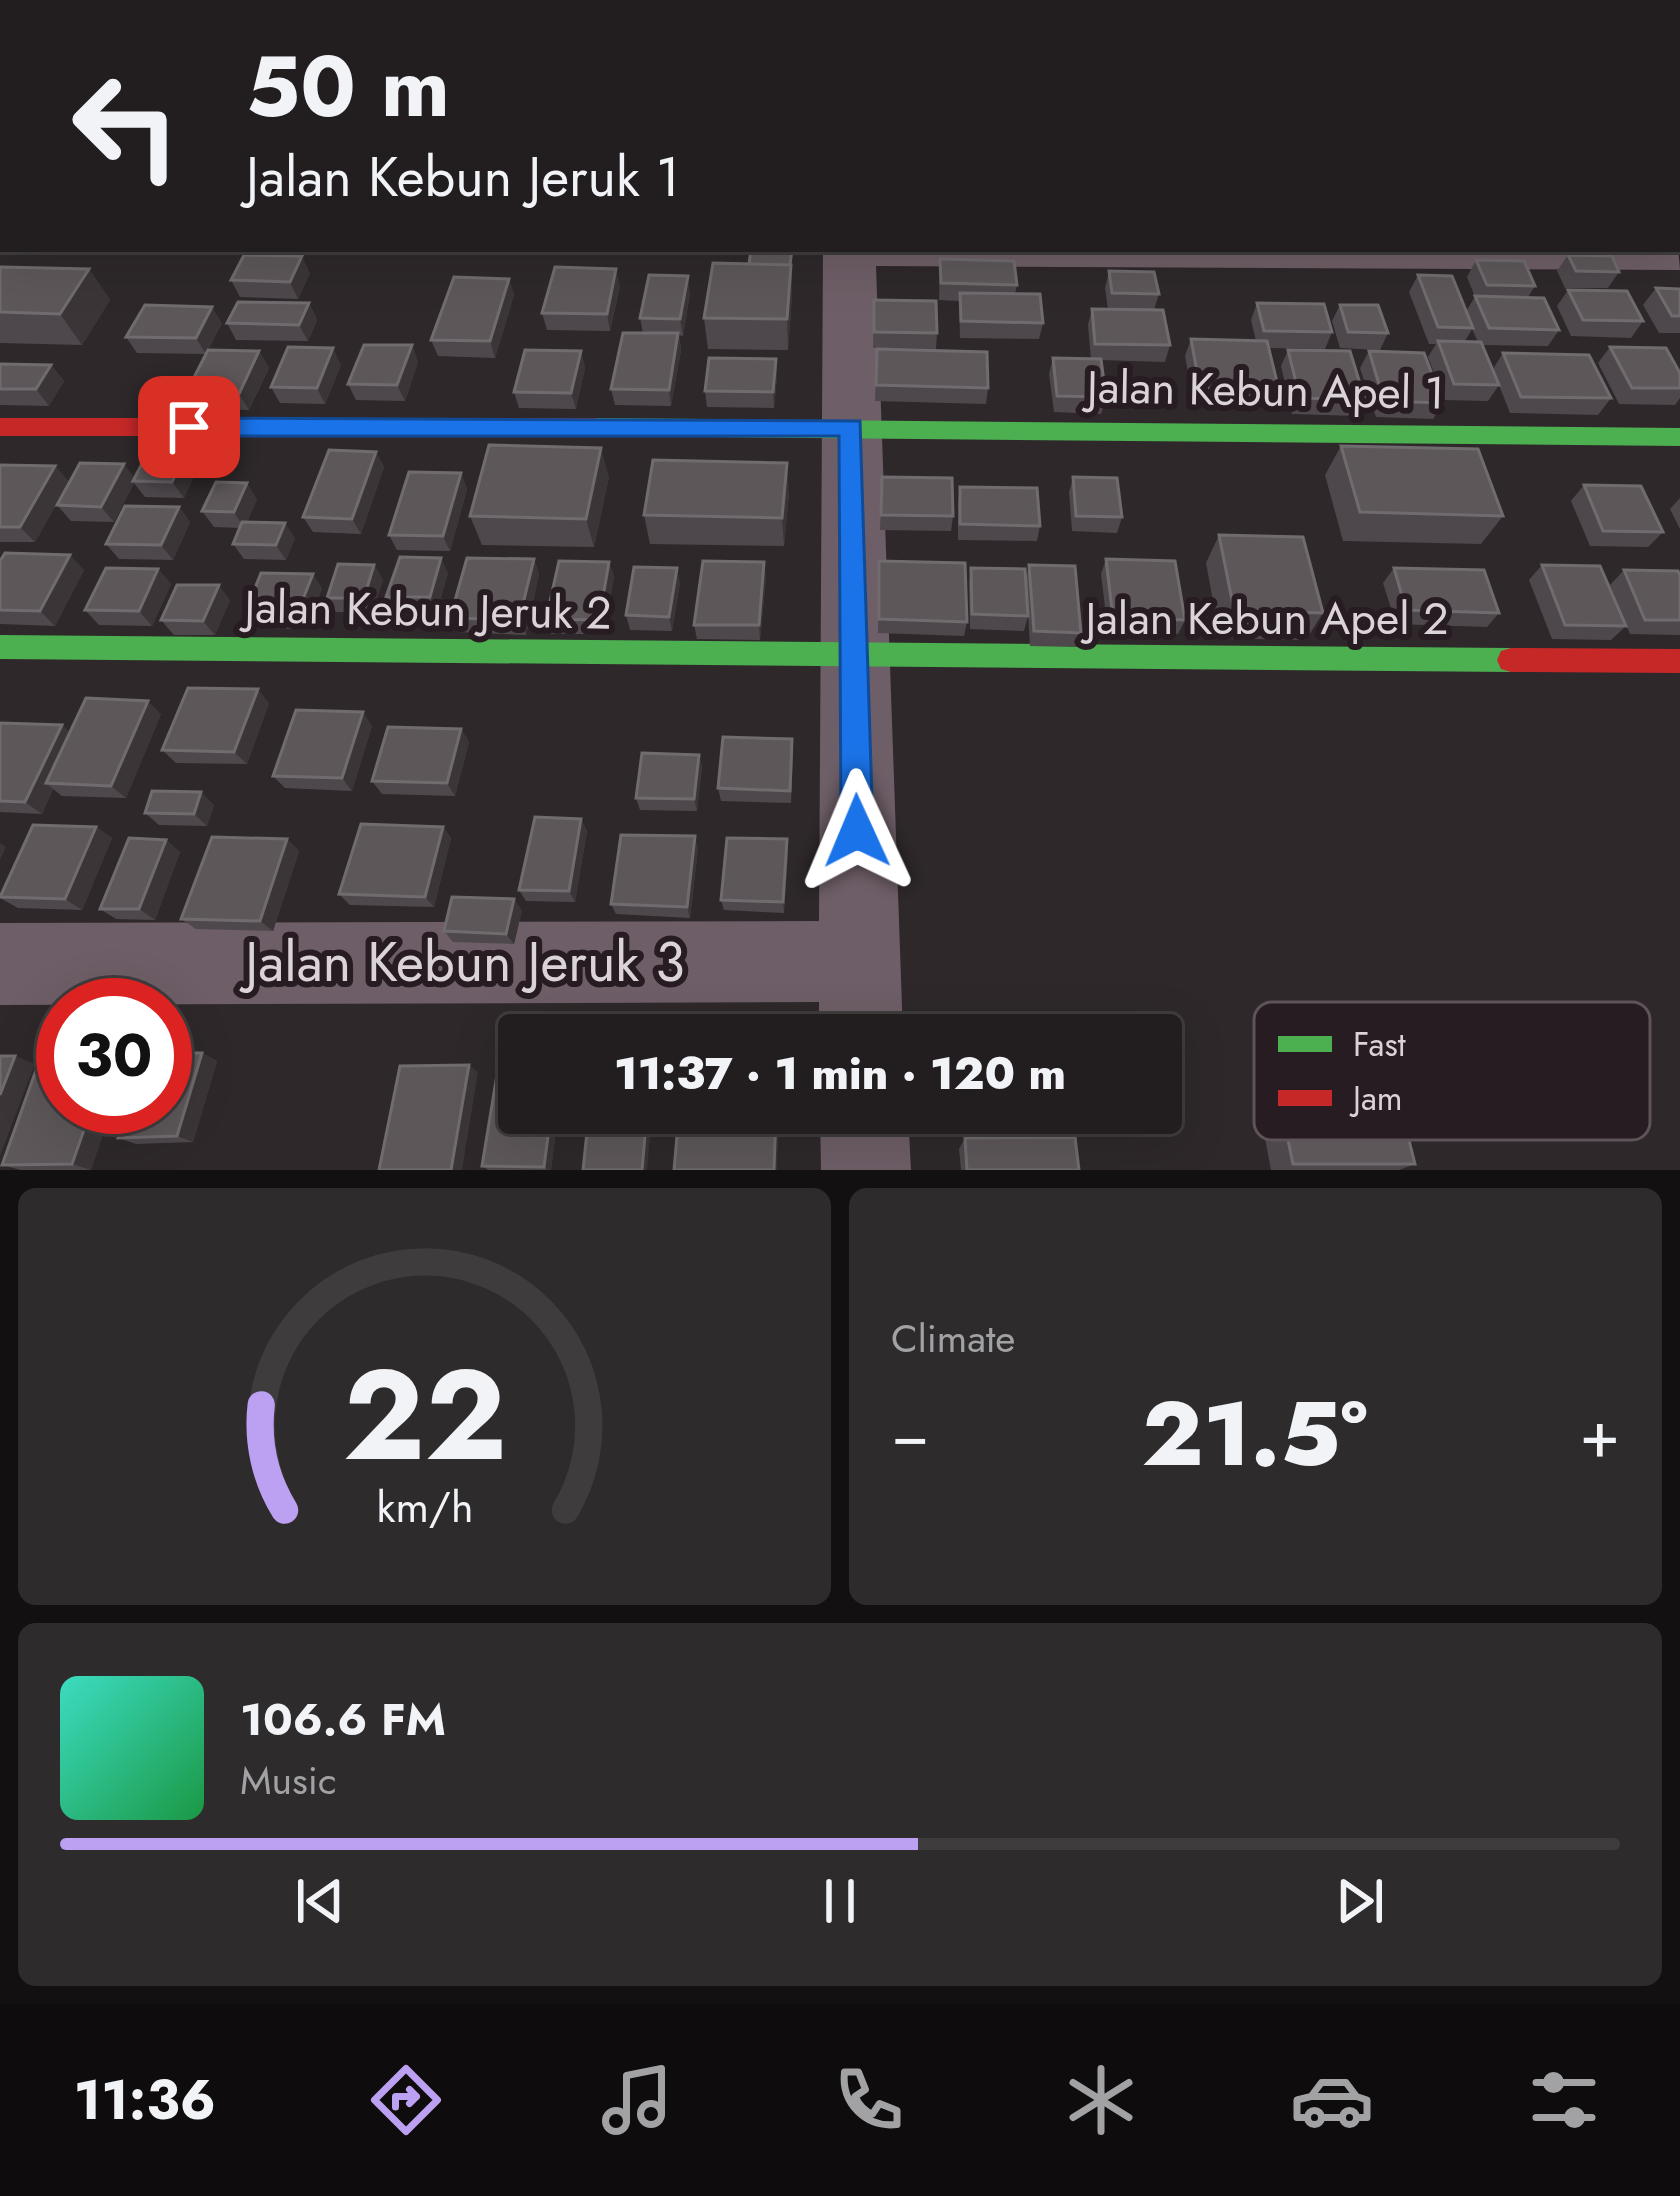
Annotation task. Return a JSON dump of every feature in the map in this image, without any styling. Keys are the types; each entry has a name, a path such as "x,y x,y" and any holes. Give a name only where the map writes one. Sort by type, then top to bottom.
{"street":[{"path":"849,252 860,998"},
{"path":"1477,252 1680,253"},
{"name":"Jalan Kebun Apel 1","path":"0,427 851,427 1680,437"},
{"name":"Jalan Kebun Jeruk 2","path":"0,646 854,658"},
{"name":"Jalan Kebun Apel 2","path":"854,658 1680,661"},
{"name":"Jalan Kebun Jeruk 3","path":"0,964 860,998"},
{"path":"865,1134 866,1170"}],"building":[{"path":"751,252 792,252 790,265 749,264"},
{"path":"244,255 302,256 290,282 231,280"},
{"path":"1568,255 1612,256 1619,272 1576,271"},
{"path":"940,259 1014,261 1017,285 941,283"},
{"path":"1476,260 1524,261 1535,286 1487,285"},
{"path":"713,263 791,265 787,319 704,318"},
{"path":"0,267 89,269 60,314 0,312"},
{"path":"555,267 616,269 607,314 542,313"},
{"path":"1109,271 1154,272 1159,294 1112,293"},
{"path":"649,275 688,276 680,319 640,318"},
{"path":"1418,275 1452,276 1473,328 1438,327"},
{"path":"454,277 509,279 490,341 431,340"},
{"path":"1656,288 1680,289 1680,316 1672,316"},
{"path":"1568,290 1627,291 1643,321 1583,320"},
{"path":"960,293 1040,294 1043,323 961,321"},
{"path":"1475,296 1544,298 1559,330 1489,328"},
{"path":"874,300 936,301 937,333 874,332"},
{"path":"238,302 309,303 299,325 227,323"},
{"path":"1257,303 1324,304 1332,332 1264,331"},
{"path":"145,305 212,307 196,338 126,337"},
{"path":"1340,305 1378,305 1388,333 1348,332"},
{"path":"1092,309 1163,310 1170,345 1095,344"},
{"path":"623,333 678,333 669,390 611,389"},
{"path":"1191,339 1267,341 1279,390 1200,388"},
{"path":"1438,341 1481,342 1499,385 1454,384"},
{"path":"364,345 412,345 397,385 348,384"},
{"path":"288,347 333,348 317,388 271,387"},
{"path":"1610,347 1666,348 1680,373 1680,388 1632,388"},
{"path":"877,349 987,352 988,388 876,385"},
{"path":"208,350 259,351 239,394 186,393"},
{"path":"525,350 581,351 571,393 514,392"},
{"path":"1288,350 1350,351 1365,400 1300,398"},
{"path":"1369,351 1424,353 1443,403 1384,401"},
{"path":"1503,353 1589,355 1611,398 1521,397"},
{"path":"709,358 776,359 773,392 705,391"},
{"path":"1053,358 1101,359 1106,397 1057,396"},
{"path":"0,364 51,365 36,389 0,389"},
{"path":"489,445 601,448 586,519 470,516"},
{"path":"151,446 189,446 172,482 133,481"},
{"path":"1341,446 1478,449 1503,516 1360,512"},
{"path":"329,450 376,452 352,519 303,517"},
{"path":"653,460 787,463 782,518 644,515"},
{"path":"80,463 124,464 101,507 57,505"},
{"path":"0,465 55,466 20,527 0,527"},
{"path":"409,472 461,473 443,536 389,535"},
{"path":"882,477 952,478 953,516 881,515"},
{"path":"1073,477 1117,478 1122,517 1076,516"},
{"path":"216,482 247,483 234,512 202,511"},
{"path":"1584,485 1641,486 1663,532 1603,531"},
{"path":"960,487 1037,488 1040,526 960,524"},
{"path":"125,506 179,507 161,545 106,544"},
{"path":"242,522 285,523 276,545 233,544"},
{"path":"1219,535 1303,537 1323,613 1234,610"},
{"path":"5,553 70,555 40,611 0,610 0,561"},
{"path":"400,557 441,558 430,597 386,597"},
{"path":"467,558 534,559 519,620 450,618"},
{"path":"1106,559 1175,561 1185,620 1113,618"},
{"path":"559,561 609,562 599,620 546,619"},
{"path":"703,561 764,562 759,625 694,625"},
{"path":"879,561 965,563 967,622 879,619"},
{"path":"338,564 374,565 364,598 327,598"},
{"path":"1029,565 1075,566 1081,633 1034,631"},
{"path":"1542,565 1600,566 1626,626 1565,625"},
{"path":"634,567 677,568 669,617 626,615"},
{"path":"106,568 158,569 139,611 85,610"},
{"path":"971,568 1025,569 1028,616 972,614"},
{"path":"1394,568 1484,570 1499,613 1406,610"},
{"path":"1624,570 1678,571 1680,620 1645,620"},
{"path":"261,573 313,574 297,614 245,613"},
{"path":"177,585 219,585 203,621 161,620"},
{"path":"188,688 258,689 234,752 162,750"},
{"path":"86,698 148,701 111,786 46,783"},
{"path":"296,710 363,712 342,778 273,776"},
{"path":"0,723 62,725 25,802 0,801"},
{"path":"388,727 461,729 447,783 372,781"},
{"path":"723,737 792,739 790,791 718,788"},
{"path":"642,753 699,755 694,799 636,798"},
{"path":"152,791 201,792 194,814 145,813"},
{"path":"535,817 581,819 569,891 519,890"},
{"path":"361,824 443,827 425,897 339,894"},
{"path":"33,825 96,827 65,899 0,897"},
{"path":"621,835 695,836 687,907 611,904"},
{"path":"212,837 287,839 260,921 181,919"},
{"path":"129,838 166,840 139,909 100,909"},
{"path":"727,838 787,839 783,902 721,900"},
{"path":"452,897 514,899 506,934 444,931"},
{"path":"192,1053 202,1053 192,1086"},
{"path":"0,1056 15,1056 0,1095"},
{"path":"469,1065 451,1170 379,1170 400,1066"},
{"path":"498,1068 498,1134 548,1134 544,1167 482,1166"},
{"path":"36,1070 36,1134 83,1134 72,1164 2,1165"},
{"path":"119,1134 178,1134 177,1136 118,1138"},
{"path":"587,1134 645,1134 642,1170 583,1170"},
{"path":"677,1134 775,1134 774,1170 674,1170"},
{"path":"1075,1137 1079,1170 967,1170 965,1138"},
{"path":"1288,1140 1409,1140 1415,1164 1293,1164"}],"traffic: fast":[{"path":"595,427 1680,437"},
{"path":"0,647 1511,660"}],"traffic: jam":[{"path":"0,427 595,427"},
{"path":"1511,660 1680,661"}],"route":[{"path":"189,427 851,427 857,831"}]}
